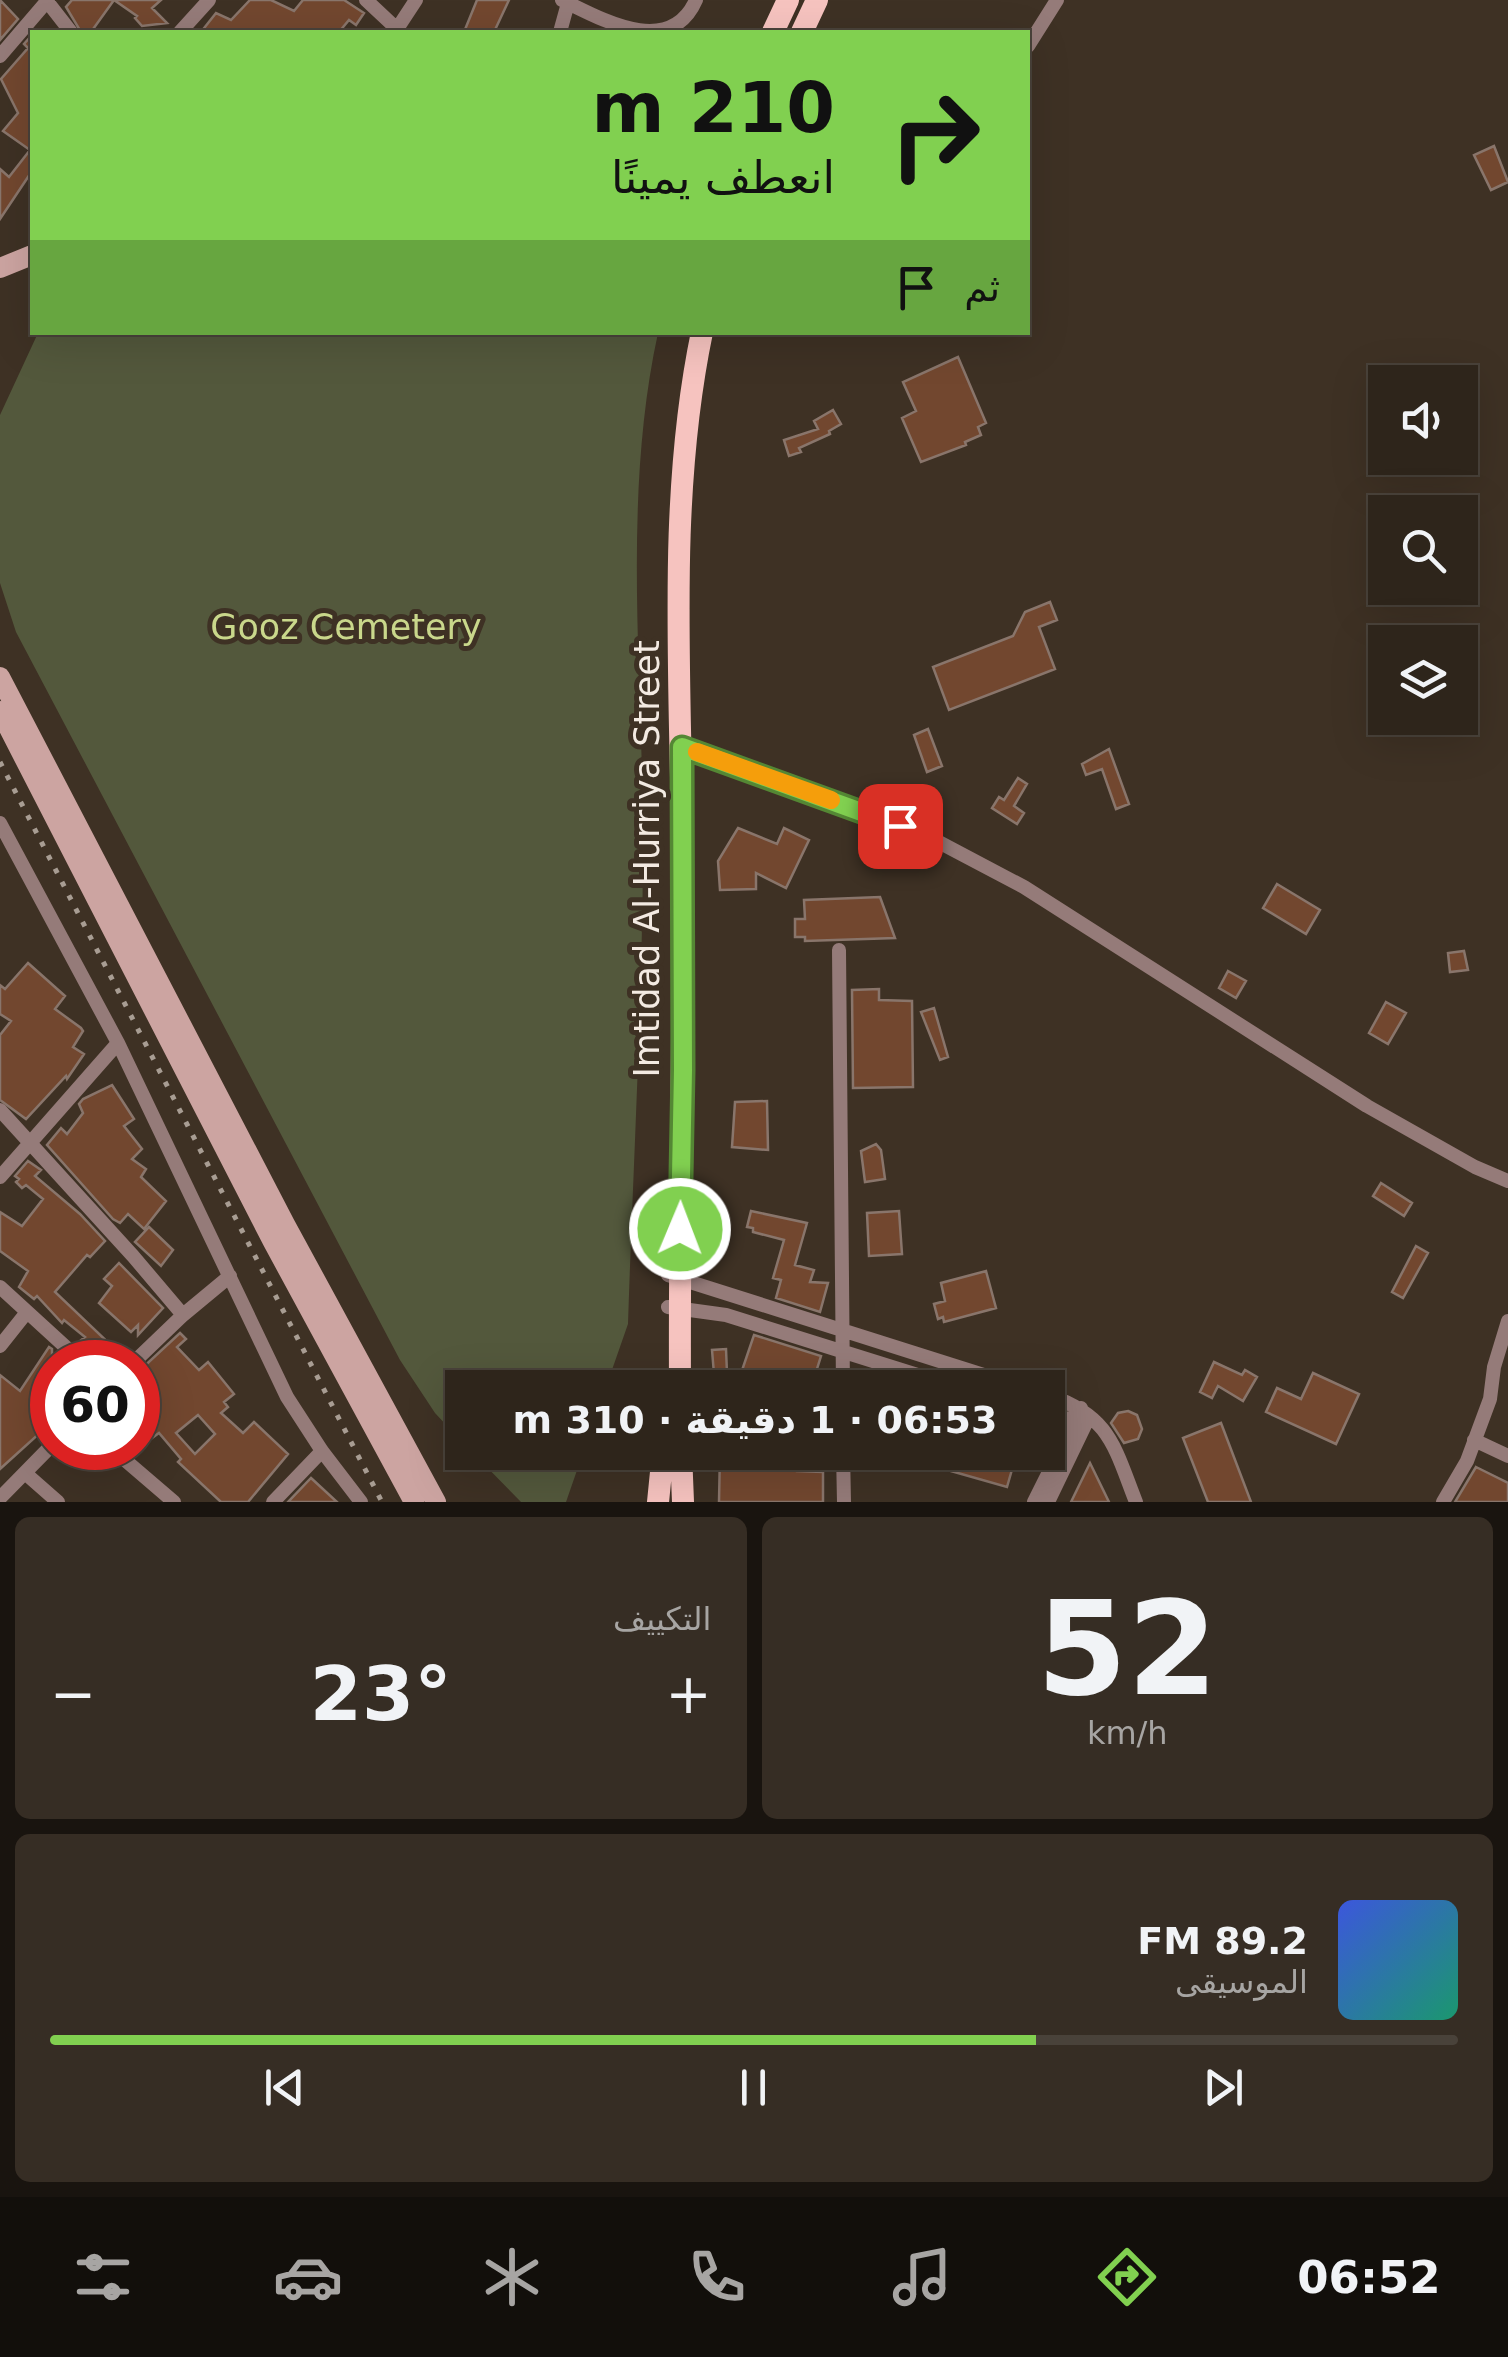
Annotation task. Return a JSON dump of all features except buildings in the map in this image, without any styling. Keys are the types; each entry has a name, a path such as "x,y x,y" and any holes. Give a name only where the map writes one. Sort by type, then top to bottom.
{"main road":[{"path":"774,30 788,0"},
{"path":"803,30 816,0"},
{"path":"0,268 30,256"},
{"path":"669,1370 674,1278 669,524 678,395 688,335"},
{"name":"Imtidad Al-Hurriya Street","path":"674,1278 684,960 681,521 690,397 701,335"},
{"path":"0,677 285,1224 436,1502"},
{"path":"0,712 6,738 414,1502"},
{"path":"674,1308 679,1370"},
{"path":"657,1497 661,1470"},
{"path":"683,1470 684,1502"}],"street":[{"path":"0,56 47,0 69,30"},
{"path":"182,30 209,0"},
{"path":"366,0 396,30 416,0"},
{"path":"657,30 672,27 688,15 696,0"},
{"path":"1030,43 1057,0"},
{"path":"560,30 565,2 624,30"},
{"path":"682,747 867,813 948,847 1024,887 1368,1106 1475,1167 1508,1181"},
{"path":"0,823 118,1043 286,1397 361,1502"},
{"path":"839,950 843,1370"},
{"path":"0,1177 118,1043"},
{"path":"0,1110 183,1315"},
{"path":"157,1340 230,1276"},
{"path":"674,1278 966,1370"},
{"path":"0,1287 58,1340"},
{"path":"674,1308 726,1315 900,1370"},
{"path":"0,1346 27,1312"},
{"path":"1443,1502 1467,1461 1490,1399 1494,1367 1508,1320"},
{"path":"1065,1405 1110,1437 1136,1502"},
{"path":"1065,1414 1082,1415"},
{"path":"1034,1502 1082,1415"},
{"path":"1048,1502 1082,1415"},
{"path":"1474,1440 1508,1456"},
{"path":"273,1502 322,1452"},
{"path":"0,1498 30,1468"},
{"path":"137,1470 174,1502"},
{"path":"844,1470 844,1502"},
{"path":"25,1473 58,1502"}],"green space":[{"name":"Gooz Cemetery","path":"37,335 658,335 640,462 637,527 643,854 628,1324 612,1370 445,1370 445,1424 435,1413 400,1360 16,632 0,583 0,415"},
{"path":"490,1470 577,1470 566,1502 521,1502"}],"railway":[{"path":"0,762 382,1502"}],"slow traffic":[{"path":"697,752 831,800"}],"route":[{"path":"680,1229 682,747 900,826"}]}
